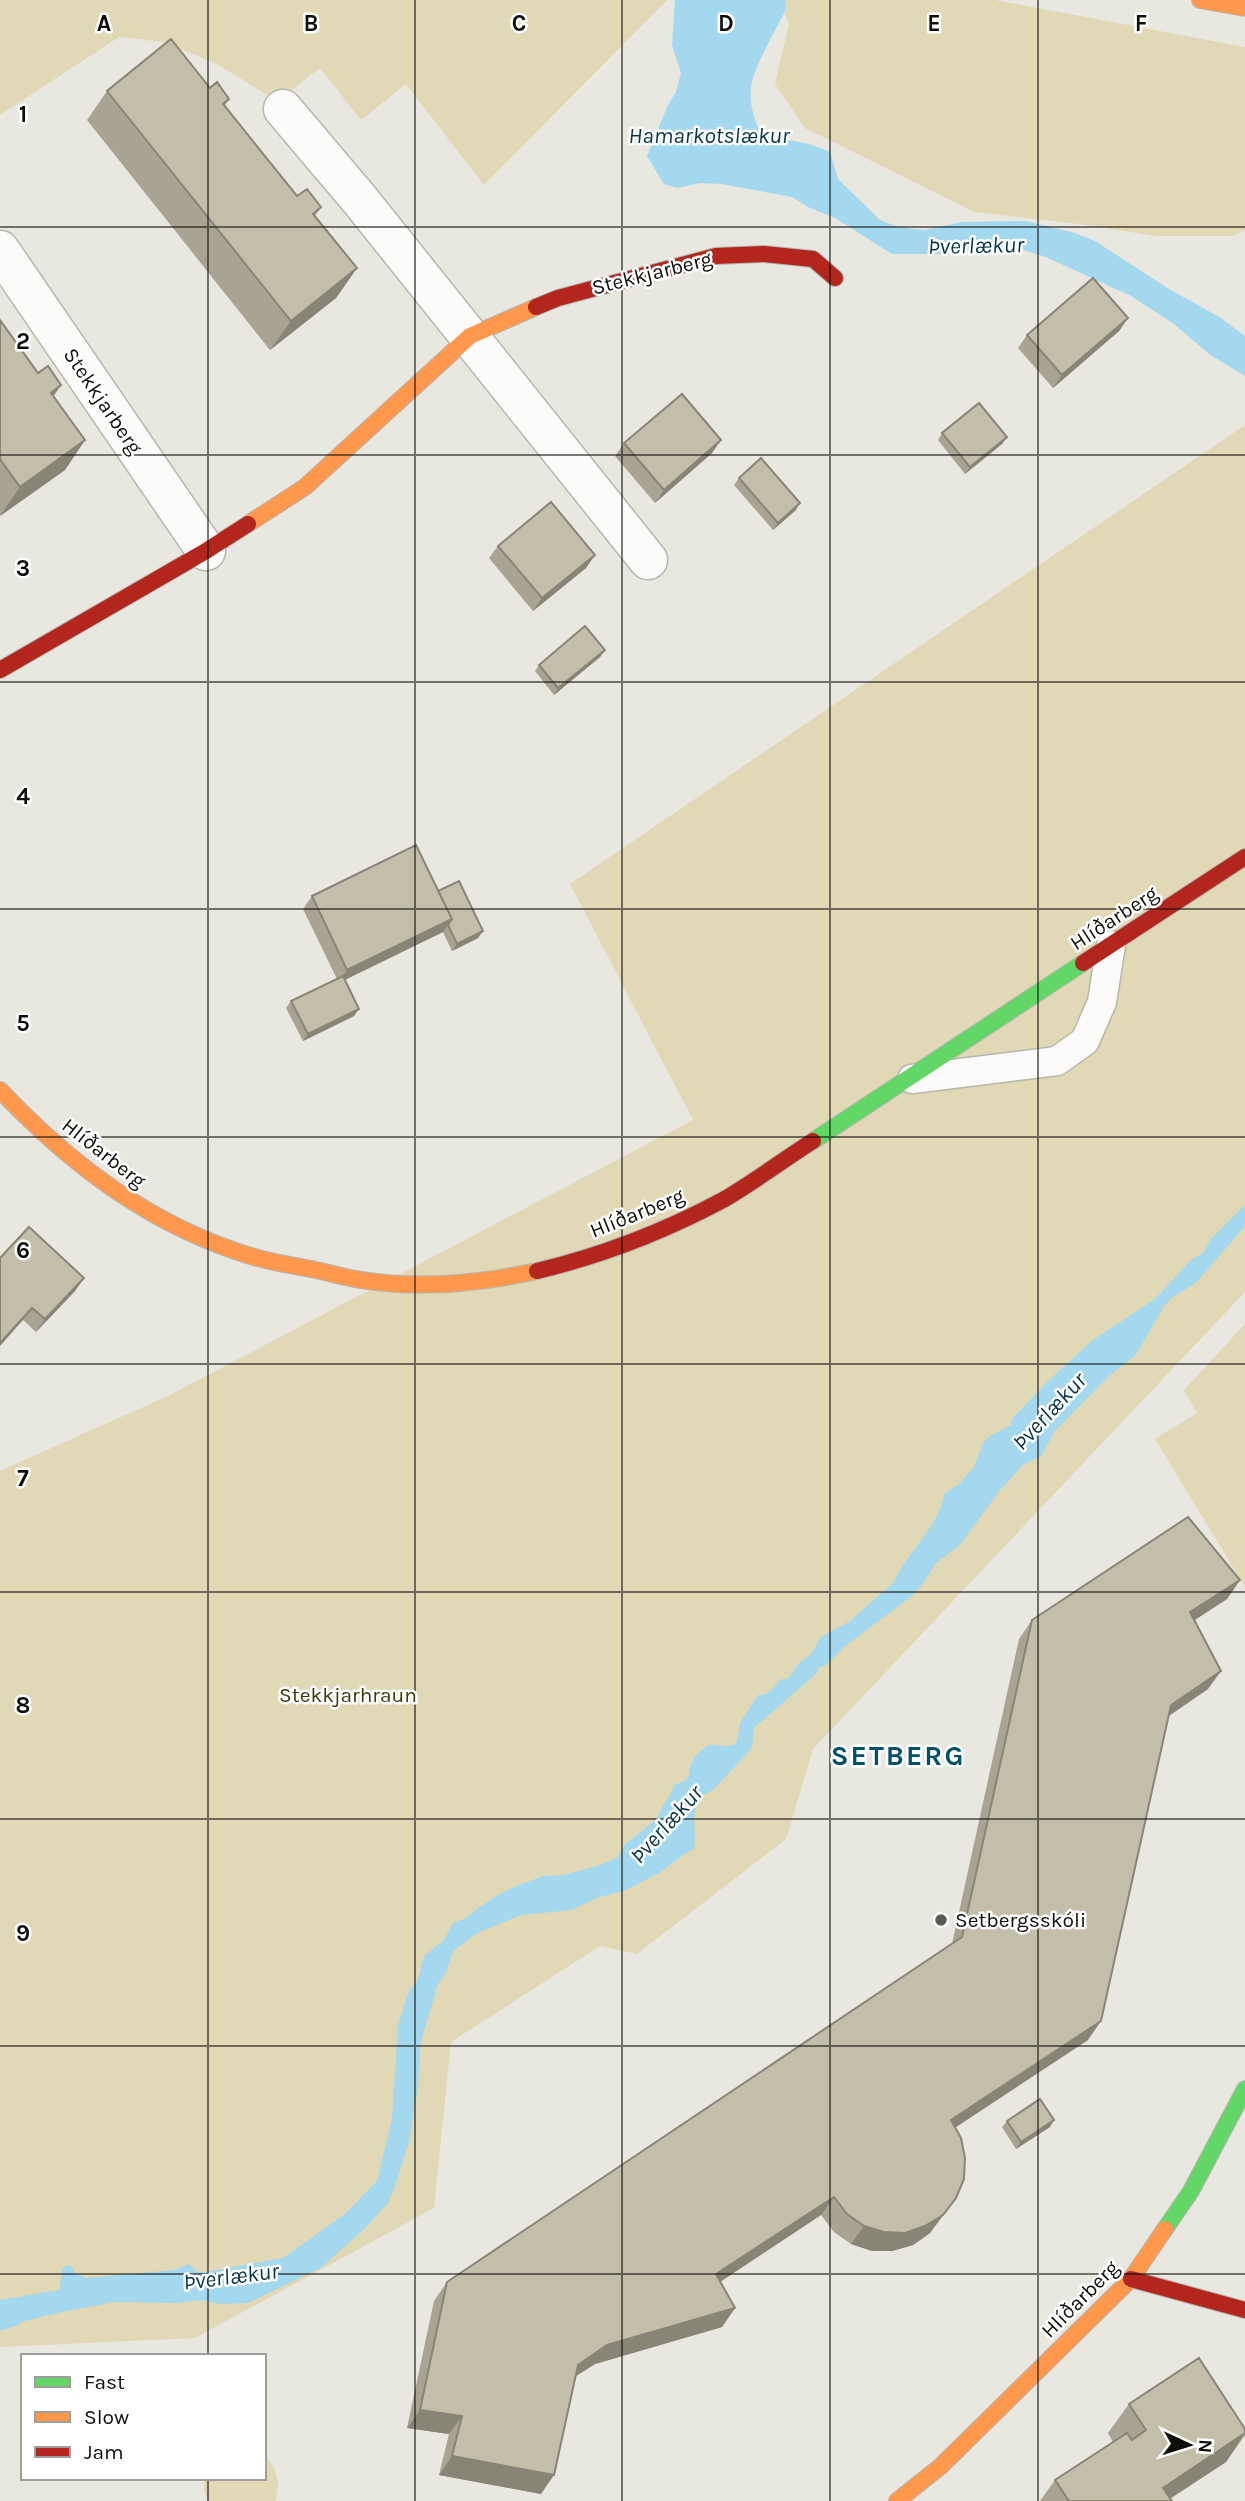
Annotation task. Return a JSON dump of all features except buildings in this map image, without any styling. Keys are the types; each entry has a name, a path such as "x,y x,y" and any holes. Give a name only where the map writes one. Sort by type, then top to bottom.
{"main road":[{"path":"1200,0 1245,8"},
{"name":"Stekkjarberg","path":"0,670 206,551 305,487 470,336 558,298 716,256 764,254 813,259 835,278"},
{"name":"Hlíðarberg","path":"0,1090 78,1165 158,1219 210,1242 250,1256 371,1282 431,1284 483,1281 544,1269 672,1226 724,1199 1245,857"},
{"name":"Hlíðarberg","path":"897,2501 941,2466 1132,2278 1191,2191 1245,2089"},
{"path":"1132,2278 1245,2310"}],"street":[{"path":"283,109 470,336 648,560"},
{"name":"Stekkjarberg","path":"0,250 206,551"}],"lane":[{"path":"909,1079 1057,1061 1085,1041 1102,1002 1111,945"}],"green space":[{"path":"0,0 667,0 484,185 406,84 361,120 320,68 277,101 217,64 164,42 119,37 0,115"},
{"path":"779,0 995,0 1245,47 1245,230 1232,236 1156,236 974,212 805,128 775,84 789,24"},
{"name":"Stekkjarhraun","path":"1245,425 1245,1292 813,1749 786,1839 637,1954 600,1946 451,2042 434,2208 195,2338 0,2347 0,1471 168,1396 693,1120 570,884"},
{"path":"1245,1324 1245,1587 1155,1439 1197,1413 1184,1390"},
{"path":"266,2458 277,2476 275,2501 208,2501 204,2480 266,2480"}],"water":[{"name":"Hamarkotslækur","path":"675,0 785,0 785,11 752,82 751,102 756,123 763,135 809,144 830,152 838,179 880,220 898,227 924,230 962,222 1025,221 1075,233 1095,241 1169,289 1221,318 1245,336 1245,376 1209,354 1174,324 1131,296 1046,257 1010,246 940,254 892,254 835,218 792,197 721,184 700,183 677,188 664,184 647,156 676,92 681,73 672,45"},
{"name":"Þverlækur","path":"1245,1205 1245,1226 1197,1282 1165,1305 1135,1356 1109,1376 1055,1431 1041,1456 1024,1464 1001,1489 959,1546 936,1563 912,1596 844,1647 826,1665 818,1668 817,1673 754,1728 752,1748 713,1790 699,1800 694,1816 694,1850 659,1873 624,1891 599,1897 572,1910 521,1915 477,1933 453,1951 446,1973 438,1984 421,2041 418,2086 409,2142 388,2203 322,2267 248,2303 220,2304 203,2300 175,2303 116,2302 21,2322 0,2331 0,2300 59,2290 63,2267 70,2265 76,2274 86,2278 174,2270 189,2264 197,2272 205,2272 283,2258 345,2214 377,2181 392,2119 398,2025 410,1988 416,1984 424,1956 444,1940 453,1923 466,1918 501,1893 519,1885 543,1876 563,1875 594,1867 617,1858 624,1845 657,1819 674,1785 688,1778 697,1754 708,1745 736,1744 741,1721 758,1695 769,1692 781,1679 788,1679 800,1662 811,1654 821,1637 850,1621 894,1582 937,1516 944,1494 959,1484 974,1467 983,1443 990,1436 1011,1425 1012,1419 1047,1382 1093,1340 1155,1299 1191,1260 1204,1252 1210,1240"}],"traffic: fast":[{"path":"813,1141 1083,963"},
{"path":"1165,2229 1191,2191 1245,2089"}],"traffic: slow":[{"path":"1200,0 1245,8"},
{"path":"248,524 305,487 470,336 536,307"},
{"path":"0,1090 56,1144 116,1191 182,1229 254,1257 355,1279 410,1285 474,1282 537,1271"},
{"path":"897,2501 941,2466 1131,2279 1165,2229"}],"traffic: jam":[{"path":"536,307 558,298 716,256 764,254 813,259 835,278"},
{"path":"0,670 248,524"},
{"path":"1083,963 1245,857"},
{"path":"537,1271 608,1250 678,1222 735,1193 813,1141"},
{"path":"1131,2279 1245,2310"}],"place":[{"name":"Setbergsskóli","path":"941,1920"}],"district":[{"name":"SETBERG","path":"898,1755"}]}
